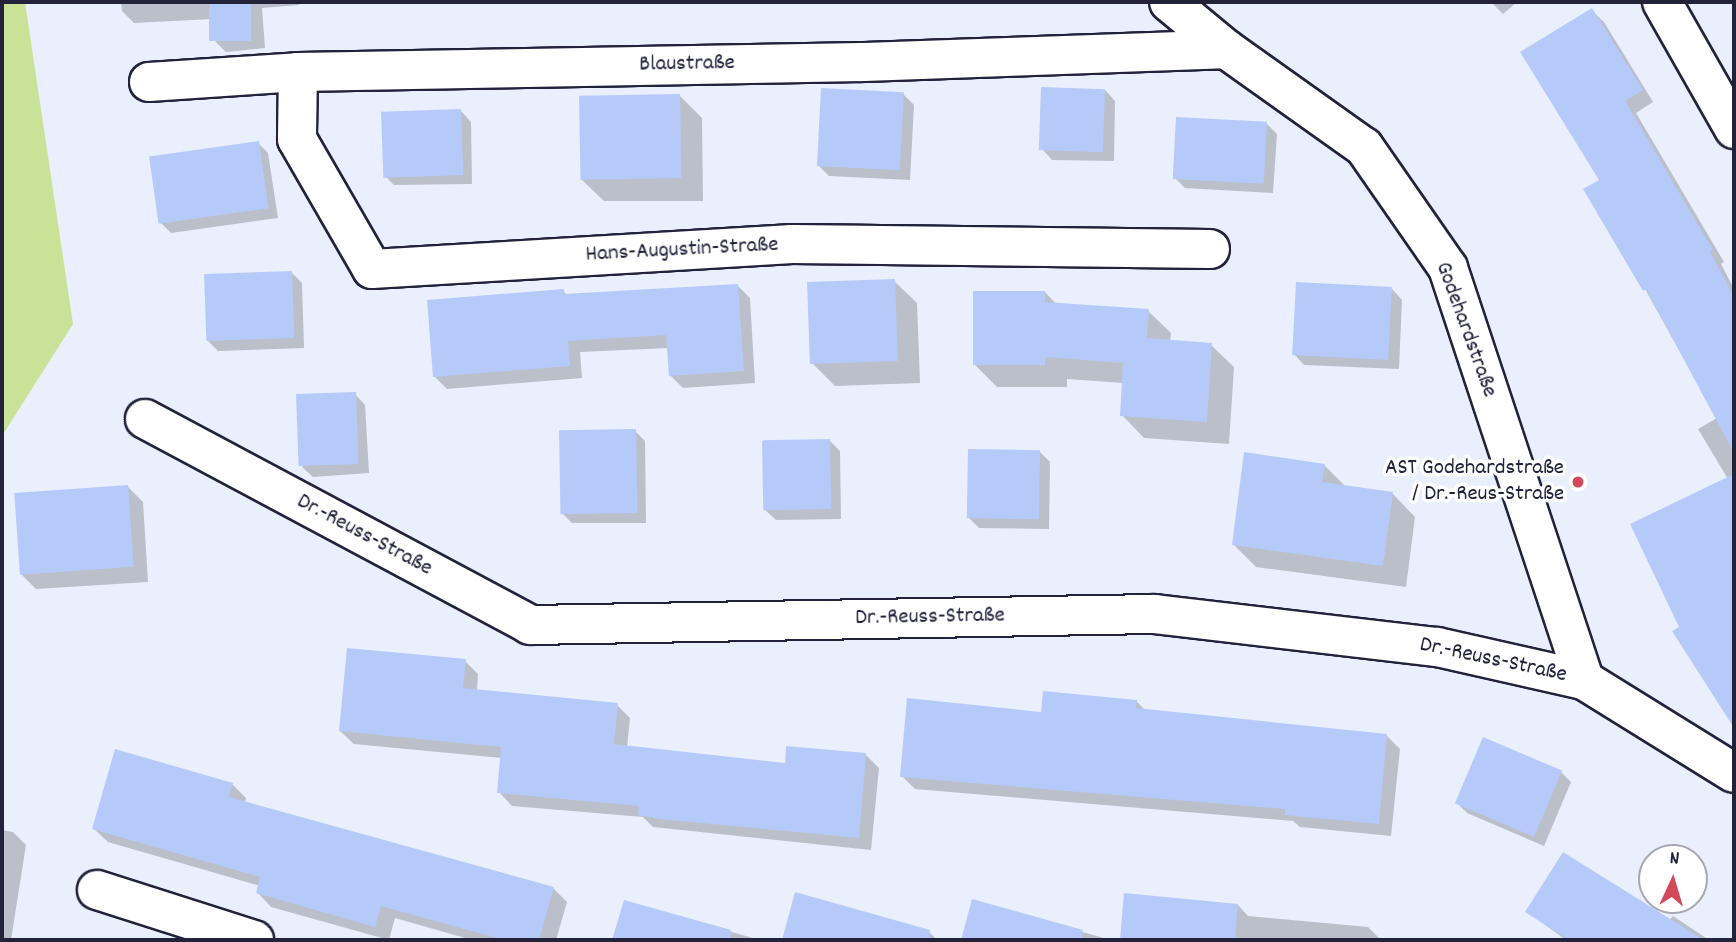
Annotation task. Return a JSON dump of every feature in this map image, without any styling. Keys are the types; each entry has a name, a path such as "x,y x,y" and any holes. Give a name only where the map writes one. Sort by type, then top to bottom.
{"street":[{"name":"Godehardstraße","path":"1169,2 1226,49 1364,146 1448,268 1584,680"},
{"path":"1662,2 1734,129"},
{"name":"Blaustraße","path":"149,82 298,72 848,62 1226,49"},
{"name":"Hans-Augustin-Straße","path":"298,72 297,139 372,269 792,244 1210,249"},
{"name":"Dr.-Reuss-Straße","path":"145,419 530,625 1155,614 1437,647 1584,680 1734,773"},
{"path":"97,890 254,940"}],"green space":[{"path":"2,2 25,2 73,324 2,436"}],"building":[{"path":"209,2 251,2 251,41 209,41"},
{"path":"1592,8 1643,90 1625,101 1713,250 1710,252 1734,297 1734,453 1646,289 1643,291 1583,189 1599,180 1520,52"},
{"path":"1041,87 1105,89 1103,152 1039,150"},
{"path":"821,88 904,92 900,170 817,166"},
{"path":"680,94 681,178 580,180 579,96"},
{"path":"461,109 463,175 383,178 381,112"},
{"path":"1176,117 1267,122 1264,184 1173,179"},
{"path":"259,141 268,208 159,224 149,156"},
{"path":"292,271 294,338 206,341 204,274"},
{"path":"895,279 898,361 810,364 807,282"},
{"path":"1296,282 1392,287 1388,360 1292,355"},
{"path":"738,284 744,371 669,376 666,335 568,341 570,366 433,377 427,300 564,289 564,294"},
{"path":"973,291 1045,291 1045,302 1149,309 1147,338 1212,343 1207,422 1120,416 1123,363 1045,357 1045,365 973,365"},
{"path":"356,392 359,464 299,466 296,394"},
{"path":"636,429 637,513 560,514 559,430"},
{"path":"830,439 831,509 763,510 762,440"},
{"path":"968,449 1040,450 1039,519 967,518"},
{"path":"1244,452 1325,464 1322,482 1393,492 1383,566 1232,545"},
{"path":"1734,474 1734,728 1672,631 1679,627 1630,524"},
{"path":"128,485 134,567 20,575 14,493"},
{"path":"347,648 466,659 463,688 618,703 614,744 785,763 786,746 866,753 859,838 660,819 638,815 639,806 497,793 501,747 339,731"},
{"path":"1043,691 1137,700 1136,708 1387,734 1379,824 1285,815 1285,809 900,777 907,698 1041,712"},
{"path":"1483,737 1562,771 1534,837 1455,803"},
{"path":"115,749 233,783 229,797 554,887 539,940 504,940 381,906 375,927 256,893 260,877 92,829"},
{"path":"1563,852 1638,899 1638,914 1662,914 1704,940 1569,940 1525,912"},
{"path":"795,892 930,930 929,940 782,940"},
{"path":"1124,893 1238,904 1235,940 1120,940"},
{"path":"972,899 1083,930 1081,940 961,940"},
{"path":"624,900 731,930 730,940 612,940"}],"place":[{"name":"AST Godehardstraße / Dr.-Reus-Straße","path":"1578,482"}]}
